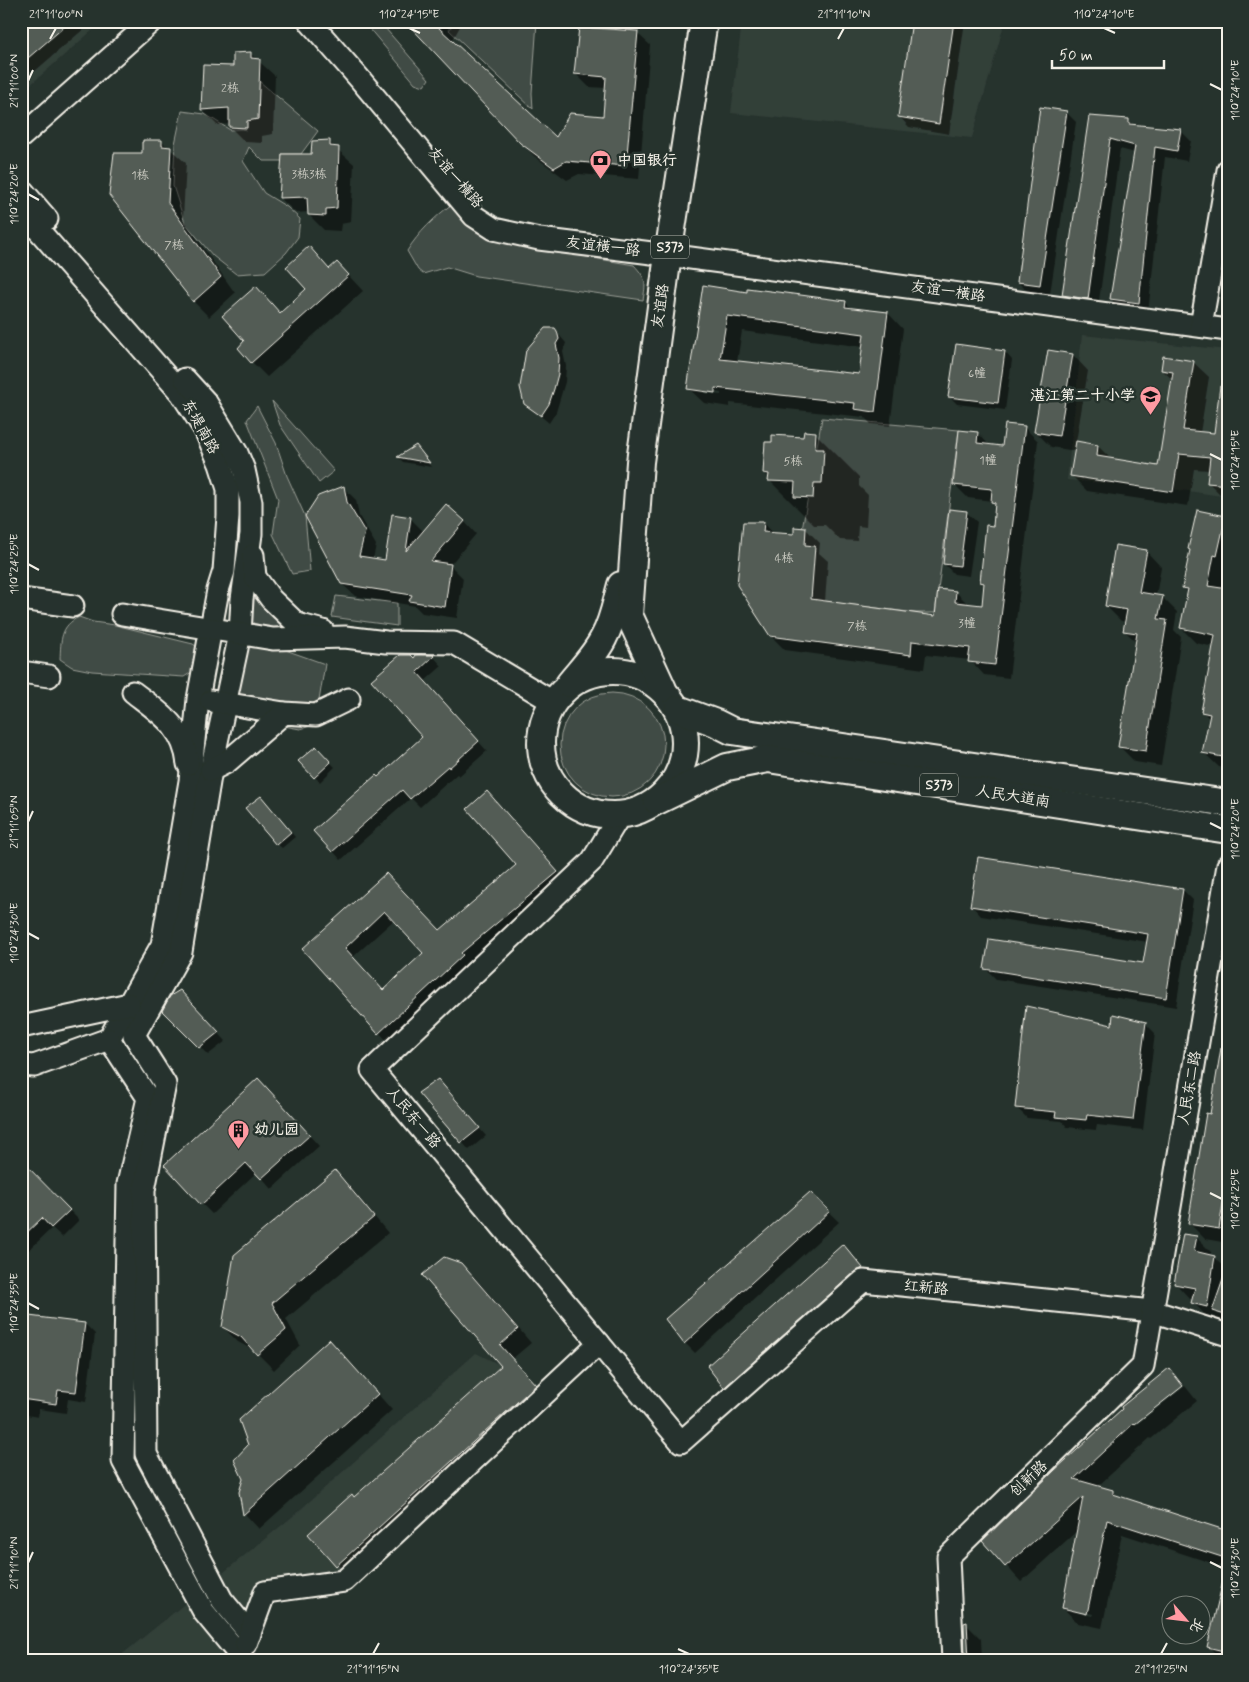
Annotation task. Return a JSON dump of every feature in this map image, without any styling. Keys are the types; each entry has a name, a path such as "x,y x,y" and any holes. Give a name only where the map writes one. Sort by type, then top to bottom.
{"main road":[{"name":"友谊路","path":"559,696 605,636 625,569 640,473 669,251 704,21"},
{"name":"友谊路","path":"640,473 629,614 670,699"},
{"name":"S373","path":"603,671 625,671 645,677 670,699 684,728 685,749 681,768 671,786 657,800 639,810 620,815 597,813 575,805 558,790 546,770 541,747 544,724 559,696 583,677 603,671"},
{"name":"人民大道南","path":"670,699 732,731 1228,803"},
{"name":"人民大道南","path":"657,800 727,767 768,759 1228,830"}],"street":[{"path":"21,136 152,21"},
{"name":"友谊一横路","path":"309,21 360,78 474,216 494,229 539,239"},
{"name":"友谊一横路","path":"321,21 480,208 497,220 529,231 1228,330"},
{"path":"1201,326 1228,170"},
{"name":"东堤南路","path":"21,189 147,337 206,402 229,437 244,470 251,502 251,534 242,599 240,634 211,770 181,952 134,1035 165,1084 144,1190 146,1454 222,1600 250,1634"},
{"name":"东堤南路","path":"21,210 181,393 205,430 228,488 224,572 218,590 198,699 190,781"},
{"name":"友谊横一路","path":"539,239 669,251"},
{"path":"251,534 255,576 271,599 297,624 345,637 386,642 454,643 559,696"},
{"path":"21,599 73,606"},
{"path":"122,614 273,639 345,637"},
{"path":"21,672 49,676"},
{"path":"21,1066 34,1066 109,1038 162,945 190,781 184,742 167,718 133,692"},
{"path":"198,699 284,713 316,715 350,699"},
{"path":"211,770 227,762 284,713"},
{"name":"人民东一路","path":"620,815 592,861 372,1070 681,1442"},
{"name":"人民东二路","path":"1152,1311 1228,865"},
{"path":"21,1027 129,1004"},
{"path":"109,1038 148,1098 128,1184 123,1461 204,1612 240,1659"},
{"name":"红新路","path":"681,1442 863,1281 1152,1311 1228,1336"},
{"name":"创新路","path":"953,1661 948,1557 1143,1366 1152,1311"},
{"path":"240,1659 266,1592 344,1581 600,1343"}],"shaded area":[{"path":"21,21 103,21 21,93"},
{"path":"363,21 379,21 429,79 424,86 415,83"},
{"path":"455,21 537,21 532,93 533,109 449,30"},
{"path":"742,21 1005,21 972,138 731,113"},
{"path":"259,81 318,131 301,154 282,154 282,161 263,161 249,147 243,161 264,193 287,207 300,219 298,237 286,253 265,272 236,274 213,256 185,223 173,186 175,144 182,111 205,114 230,130 246,130 247,121 258,119"},
{"path":"452,204 529,247 634,265 644,281 643,300 476,276 447,267 423,274 418,270 407,251 427,226"},
{"name":"湛江第二十小学","path":"1082,335 1228,350 1228,497 1188,491 1067,480"},
{"path":"272,401 334,471 319,483 280,425"},
{"path":"257,406 276,443 287,476 305,516 310,571 292,574 273,534 278,499 247,420"},
{"path":"822,418 959,430 935,613 916,613 790,597"},
{"path":"246,579 292,633 249,622"},
{"path":"336,596 397,603 397,626 332,617"},
{"path":"79,617 93,622 115,625 193,644 200,649 198,668 184,677 92,671 72,667 60,659 61,640 68,625"},
{"path":"240,634 325,664 315,725 300,729 215,713"},
{"path":"612,693 632,697 649,708 660,725 664,745 660,765 649,782 632,793 612,797 592,793 575,782 564,765 560,745 564,725 575,708 592,697"},
{"path":"476,1353 547,1388 346,1571 237,1614 230,1661 114,1661 292,1517"}],"building":[{"path":"26,21 71,21 21,64 21,25"},
{"path":"405,21 443,21 439,28 556,137 570,113 603,116 606,77 574,74 579,27 638,31 626,166 566,161 554,168 520,143"},
{"path":"912,21 954,21 939,124 898,117"},
{"path":"251,52 251,58 260,59 258,119 247,121 247,128 229,127 229,108 201,110 203,65 233,66 233,53"},
{"path":"1040,107 1067,111 1040,285 1017,282"},
{"path":"1089,116 1129,119 1129,124 1181,129 1177,151 1155,147 1139,303 1110,299 1135,146 1110,139 1088,299 1062,295"},
{"path":"143,140 162,140 162,146 171,147 168,203 221,277 193,302 109,195 114,153 142,153"},
{"path":"330,140 330,146 339,147 337,208 326,209 326,216 308,215 307,197 279,198 282,154 311,154 312,141"},
{"path":"309,246 329,269 337,262 349,275 251,363 238,348 244,341 222,316 256,286 280,313 306,289 286,267"},
{"path":"703,285 747,292 747,288 846,301 845,307 888,312 875,412 854,409 855,403 715,388 715,393 687,389","holes":["727,316 864,334 859,374 720,359"]},
{"path":"545,328 555,328 557,331 559,339 556,344 559,358 558,374 554,389 549,404 541,416 524,404 520,387 526,350"},
{"path":"956,344 1005,351 998,403 948,397"},
{"path":"1048,350 1073,354 1059,436 1034,432"},
{"path":"1163,356 1194,361 1183,430 1214,433 1220,386 1228,387 1228,485 1207,483 1210,457 1179,454 1173,492 1070,476 1076,441 1098,445 1097,456 1158,466 1173,372 1161,370"},
{"path":"1005,424 1025,426 995,665 968,662 970,648 912,641 911,655 770,636 737,585 743,522 764,522 763,532 794,534 794,527 806,528 805,545 815,546 811,599 935,616 938,589 956,591 955,602 982,605 984,583 980,582 986,525 993,526 995,503 991,502 992,489 953,485 959,430 978,432 977,443 1002,446"},
{"path":"804,431 816,432 815,449 824,449 822,483 814,483 813,498 794,497 795,482 768,481 769,474 763,473 765,442 772,442 772,435 803,437"},
{"path":"416,445 430,463 397,457"},
{"path":"344,486 347,502 365,532 359,556 385,560 392,514 411,517 406,551 446,504 465,521 431,561 451,564 445,607 409,601 412,595 341,584 305,516 318,496"},
{"path":"949,509 967,511 960,566 943,564"},
{"path":"1197,510 1226,516 1217,556 1214,555 1208,586 1228,589 1228,758 1202,753 1210,714 1201,712 1215,635 1180,628 1188,589 1182,588"},
{"path":"1115,545 1147,550 1139,592 1163,596 1158,619 1167,620 1146,751 1118,747 1137,633 1123,631 1127,610 1105,606"},
{"path":"400,655 411,655 414,658 416,655 434,656 417,672 479,741 410,799 402,790 332,852 313,831 376,775 378,777 422,737 371,680"},
{"path":"316,746 331,762 314,778 298,761"},
{"path":"487,791 558,872 461,953 463,955 378,1034 302,949 386,873 440,930 516,865 467,809","holes":["384,911 423,953 383,990 345,948"]},
{"path":"261,796 291,832 276,845 245,808"},
{"path":"978,857 1183,889 1166,998 984,969 989,939 1143,963 1148,934 970,906"},
{"path":"180,990 219,1032 199,1048 162,1011 170,996"},
{"path":"1026,1006 1112,1025 1113,1014 1146,1022 1133,1120 1087,1115 1086,1120 1055,1117 1056,1112 1015,1108"},
{"path":"1221,1048 1228,1048 1228,1172 1219,1229 1188,1224 1206,1113 1210,1114"},
{"name":"幼儿园","path":"258,1078 310,1135 261,1179 246,1163 201,1205 164,1165"},
{"path":"438,1079 480,1128 461,1143 418,1093"},
{"path":"21,1160 70,1210 51,1228 42,1218 21,1238"},
{"path":"335,1170 374,1217 272,1303 286,1330 257,1355 241,1337 222,1327 234,1255"},
{"path":"810,1192 830,1211 684,1344 665,1319"},
{"path":"1183,1234 1197,1236 1194,1251 1215,1256 1207,1307 1191,1303 1195,1288 1174,1284"},
{"path":"843,1244 863,1268 855,1272 724,1388 707,1366"},
{"path":"444,1257 461,1263 518,1329 500,1345 536,1385 336,1566 308,1534 352,1494 354,1497 501,1366 422,1275"},
{"path":"1226,1271 1228,1272 1228,1316 1212,1311"},
{"path":"21,1315 85,1323 76,1392 58,1390 56,1404 21,1399"},
{"path":"329,1339 378,1394 243,1515 239,1492 243,1479 234,1460 248,1445 239,1420"},
{"path":"1169,1368 1183,1386 1134,1423 1074,1479 1113,1490 1113,1494 1228,1531 1228,1559 1107,1520 1087,1614 1062,1608 1083,1497 1005,1567 982,1541 1055,1470 1122,1409 1121,1407"},
{"path":"1223,1581 1228,1581 1228,1652 1207,1647 1208,1644 1212,1644 1212,1626"},
{"path":"967,1622 969,1661 965,1661 964,1623"}],"place":[{"name":"中国银行","path":"601,180"},
{"name":"湛江第二十小学","path":"1151,415"},
{"name":"幼儿园","path":"238,1149"}]}
